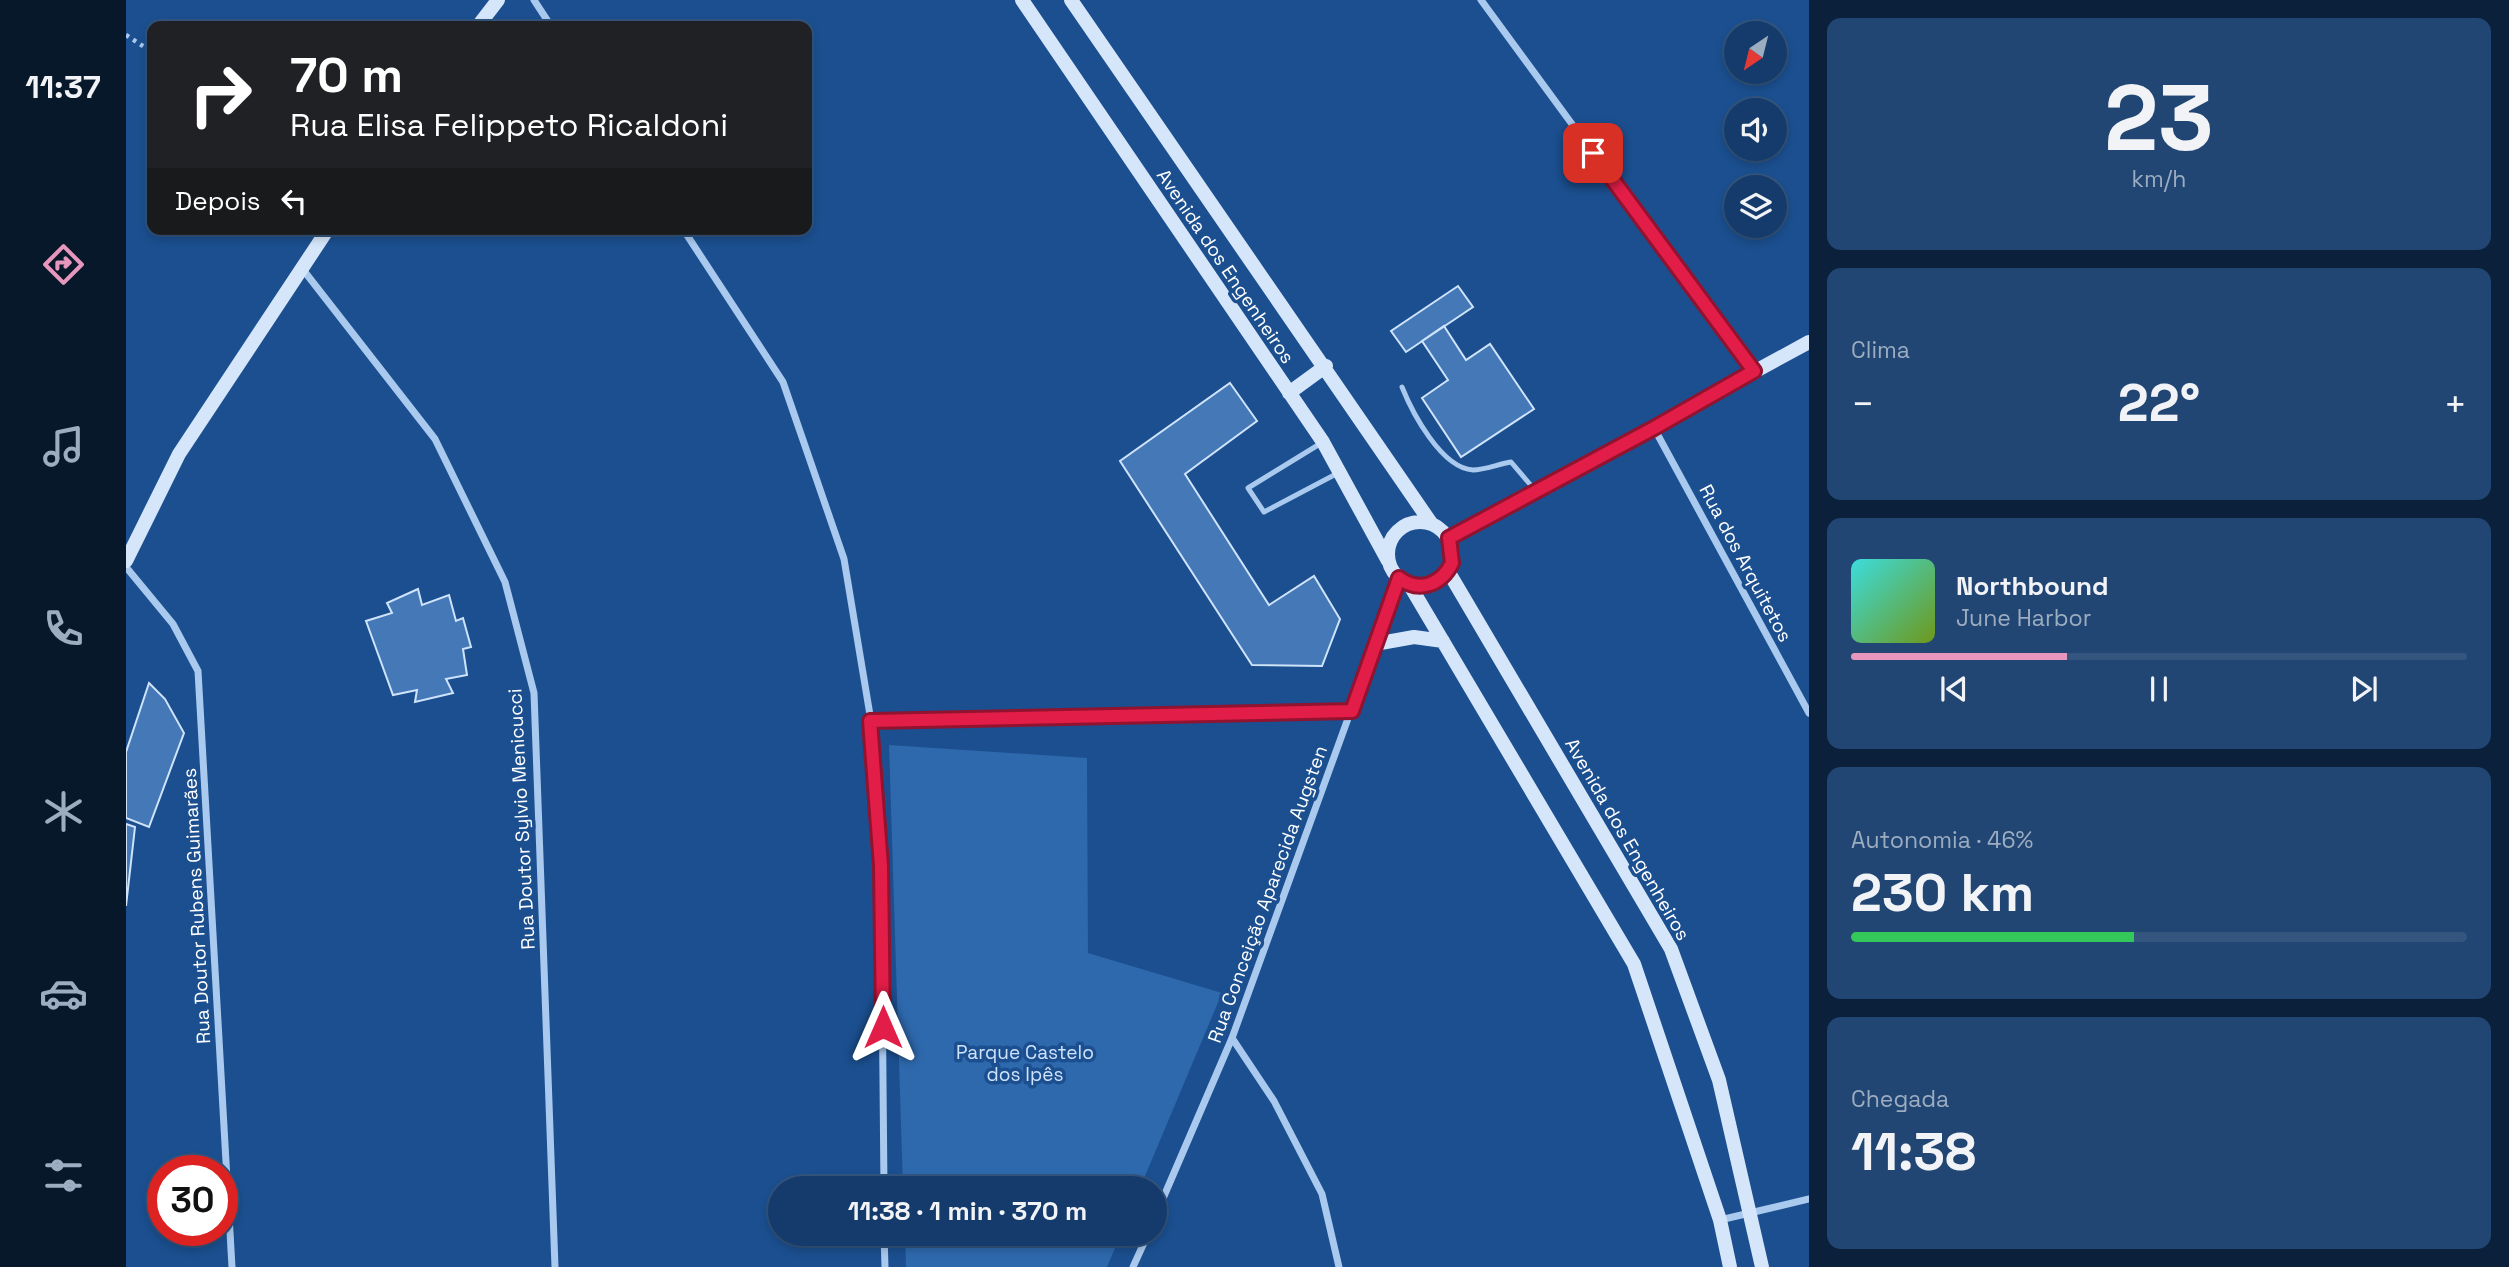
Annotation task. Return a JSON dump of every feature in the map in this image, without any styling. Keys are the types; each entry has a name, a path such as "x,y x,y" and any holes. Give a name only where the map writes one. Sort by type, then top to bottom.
{"street":[{"path":"482,21 498,0"},
{"path":"534,0 548,21"},
{"name":"Avenida dos Engenheiros","path":"1022,0 1323,442 1388,561"},
{"name":"Avenida dos Engenheiros","path":"1071,0 1326,366 1431,523"},
{"path":"1481,0 1754,371"},
{"path":"126,561 179,454 324,235"},
{"path":"687,235 783,382 844,559 870,721 881,866 884,1176"},
{"name":"Rua Doutor Sylvio Menicucci","path":"300,267 435,439 505,582 512,607 534,694 555,1267"},
{"path":"1449,538 1809,342"},
{"path":"1289,393 1326,366"},
{"name":"Rua dos Arquitetos","path":"1654,428 1809,713"},
{"path":"1404,581 1435,583 1448,571 1453,555 1449,538 1431,523 1411,522 1395,533 1388,551 1388,561 1443,640 1634,964 1720,1220 1730,1267"},
{"name":"Rua Doutor Rubens Guimarães","path":"126,567 173,624 198,671 232,1267"},
{"name":"Avenida dos Engenheiros","path":"1448,571 1671,948 1719,1080 1752,1213 1762,1267"},
{"name":"Rua Conceição Aparecida Augsten","path":"1167,1189 1232,1038 1375,644 1404,581"},
{"path":"1375,644 1414,637 1443,640"},
{"path":"870,721 1352,711"},
{"path":"1232,1038 1274,1101 1322,1194 1339,1267"},
{"path":"1720,1220 1809,1199"},
{"path":"884,1246 884,1267"},
{"path":"1133,1267 1143,1246"}],"lane":[{"path":"1402,387 1415,418 1441,451 1464,468 1474,470 1511,462 1536,491"},
{"path":"1323,442 1248,488 1264,512 1340,472"}],"path":[{"path":"126,35 147,49"}],"green space":[{"name":"Parque Castelo dos Ipês","path":"889,745 1087,758 1088,953 1222,993 1145,1176 903,1176"},
{"path":"905,1246 1116,1246 1107,1267 906,1267"}],"building":[{"path":"1458,286 1473,307 1406,352 1391,331"},
{"path":"1444,326 1466,360 1490,344 1534,409 1461,457 1422,398 1448,380 1422,341"},
{"path":"1230,383 1257,421 1185,474 1269,605 1314,576 1340,619 1322,666 1252,665 1120,461"},
{"path":"418,589 422,605 449,595 456,621 463,618 471,647 463,649 467,675 446,679 453,693 415,702 417,690 393,695 366,621 392,613 387,603"},
{"path":"149,683 165,699 184,733 149,827 126,818 126,752"},
{"path":"126,824 135,827 126,906"}],"route":[{"path":"883,1027 881,866 870,721 1352,711 1399,578 1418,586 1435,583 1448,571 1452,563 1449,538 1754,371 1593,153"}]}
